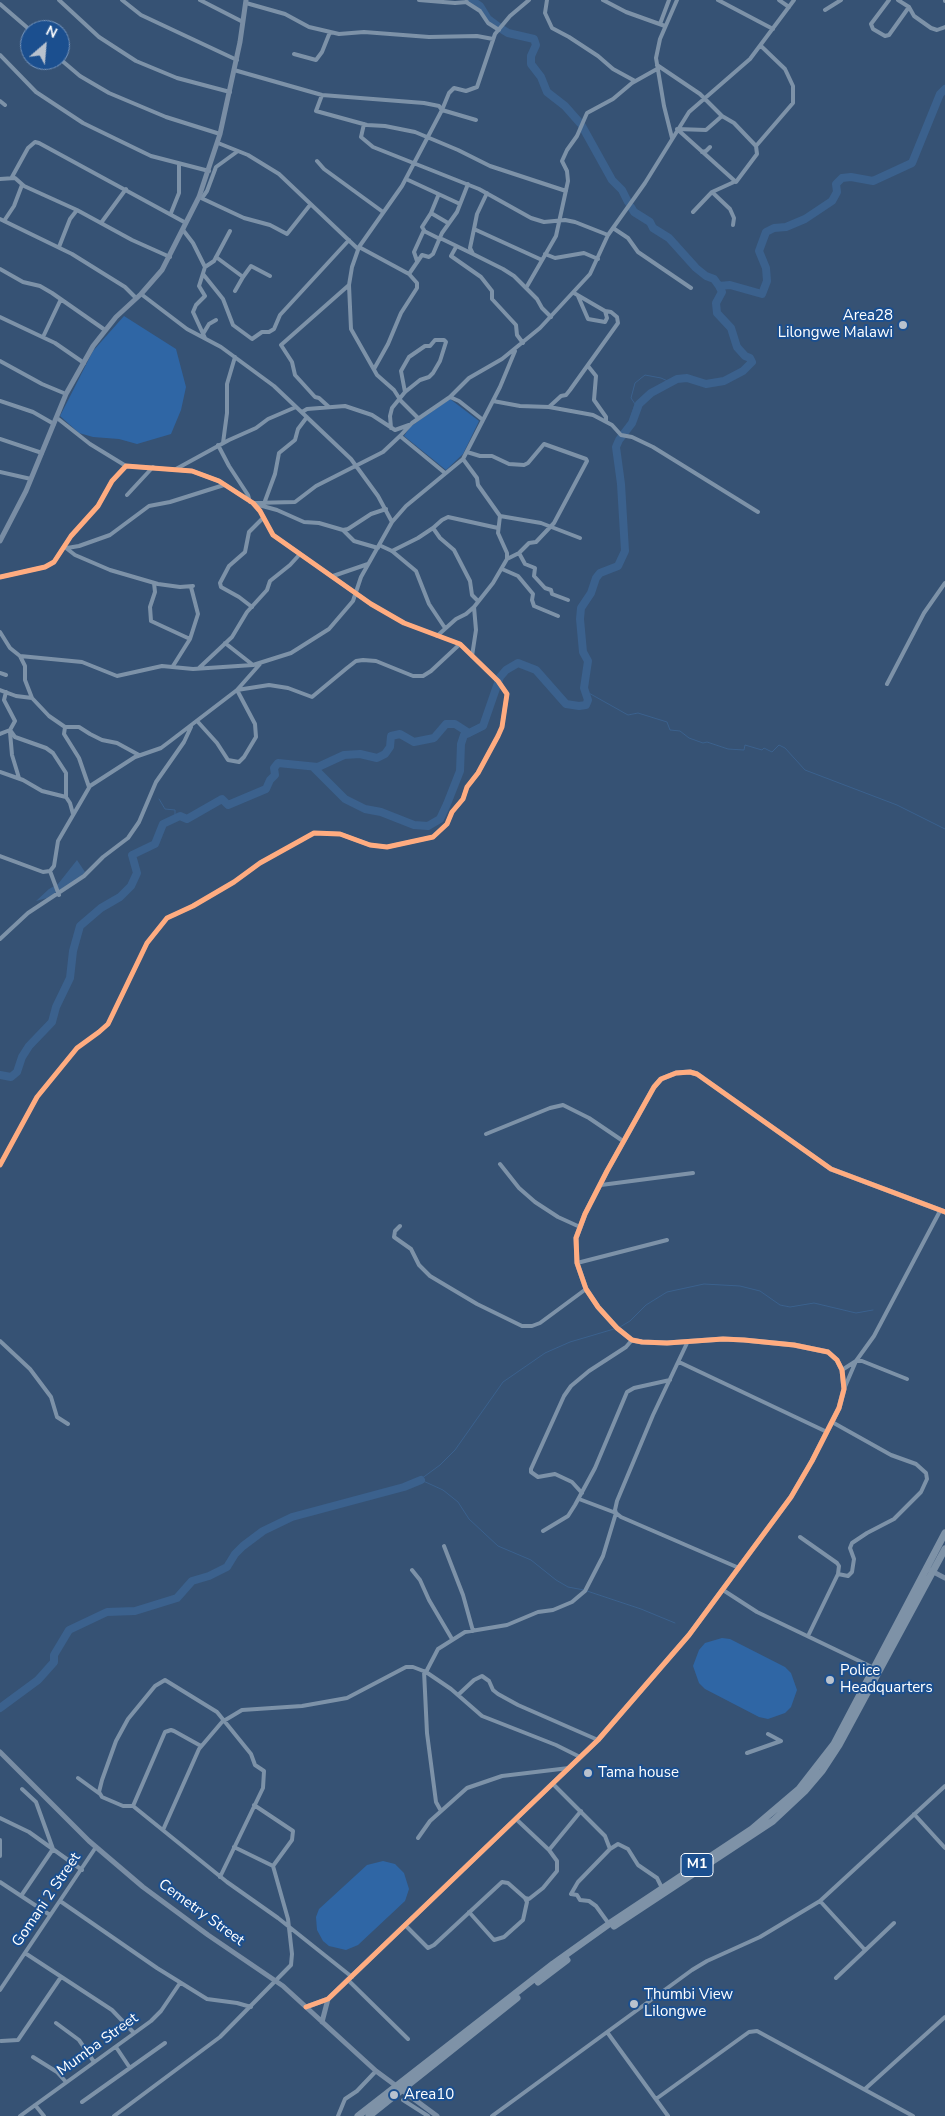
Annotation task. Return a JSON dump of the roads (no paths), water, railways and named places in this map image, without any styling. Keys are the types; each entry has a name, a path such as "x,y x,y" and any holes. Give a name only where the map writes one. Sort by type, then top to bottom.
{"highway":[{"name":"M1","path":"358,2116 587,1945 742,1843 789,1808 822,1771 839,1746 945,1534"},
{"name":"M1","path":"368,2116 399,2087 553,1964 662,1888 752,1829 800,1789 834,1744 929,1569 945,1549"}],"street":[{"path":"59,0 99,37 136,61 177,78 230,92"},
{"path":"122,0 141,15 236,60"},
{"path":"200,0 243,22"},
{"path":"419,0 455,3 466,1 480,11 488,23 499,30"},
{"path":"418,418 394,390 380,378 350,324 351,311 348,285 350,272 359,248 406,179 449,93 454,88 466,91 477,87 493,39 510,16 529,0"},
{"path":"547,0 545,13 552,28 598,56 613,69 635,81"},
{"path":"603,0 629,13 665,26"},
{"path":"660,24 669,0"},
{"path":"672,138 657,67 658,46 677,0"},
{"path":"718,0 773,29"},
{"path":"779,0 789,7"},
{"path":"251,502 279,504 295,502 316,486 382,452 418,418 450,397 477,372 502,359 516,349 551,318 588,278 608,235 689,112 743,66 761,46 794,0"},
{"path":"825,10 842,0"},
{"path":"889,0 871,24 873,28 885,36 889,35 909,7"},
{"path":"898,0 909,7 914,16 931,28 937,30 945,27"},
{"path":"201,197 218,144 230,92 246,2 284,14 309,26 346,35 364,32 429,37 477,36 493,39"},
{"path":"0,4 20,21"},
{"path":"294,54 316,60 326,44 330,32"},
{"path":"756,146 791,107 794,94 791,81 782,64 761,46"},
{"path":"0,55 36,92 83,123 116,138 140,152 209,171"},
{"path":"526,288 556,236 568,181 567,171 562,161 577,136 586,113 613,99 635,81 657,67"},
{"path":"657,67 704,98 722,116 734,123 756,146 757,154 736,182 712,192 693,212"},
{"path":"70,68 80,76 109,93 166,117 220,134"},
{"path":"234,70 322,95 424,103 439,106 442,110 476,120"},
{"path":"322,95 316,111 364,124 398,128 458,150 490,166 566,191"},
{"path":"0,101 5,106"},
{"path":"677,129 706,130 722,116"},
{"path":"364,124 361,137 373,147 468,184 531,218 544,222 561,220 584,224 608,235"},
{"path":"677,129 734,182"},
{"path":"12,177 28,148 35,142 171,213 186,223"},
{"path":"218,144 259,161 279,174 310,205 359,248 409,274 417,283 417,288 401,313 388,344 374,369"},
{"path":"702,152 710,147"},
{"path":"0,541 31,479 66,394 84,363 106,330 124,308 158,276 170,257 216,167 238,151"},
{"path":"317,161 383,212"},
{"path":"171,213 179,193 179,164"},
{"path":"0,179 12,177 22,185 77,210 132,240 170,257"},
{"path":"406,179 438,196 460,204"},
{"path":"409,274 423,254 431,256 448,223 454,217 468,184"},
{"path":"22,185 14,206 2,220 59,247 125,287 136,298"},
{"path":"101,223 126,189"},
{"path":"712,192 730,209 734,218 733,224"},
{"path":"473,254 470,248 477,214 487,193"},
{"path":"417,261 414,256 414,249 424,231 422,227 431,213 438,196"},
{"path":"201,197 244,218 270,225 287,234 310,205"},
{"path":"59,247 70,219 77,210"},
{"path":"431,213 448,223"},
{"path":"613,228 628,238 638,252 650,259 666,273 691,288"},
{"path":"474,229 542,260"},
{"path":"183,230 193,243 205,267 199,286 205,296 196,305 193,312 205,338"},
{"path":"205,267 210,265 216,258 230,231"},
{"path":"424,231 503,268 526,288 551,318"},
{"path":"203,274 223,298 232,325 252,339 262,332 269,332 274,329 280,315 349,240"},
{"path":"456,247 451,256 481,277 492,291 492,300 516,325 517,335 523,343"},
{"path":"545,254 555,258 584,253 598,259"},
{"path":"216,258 243,277"},
{"path":"235,291 251,266 270,276"},
{"path":"0,269 23,282 40,286 106,330"},
{"path":"329,407 319,398 315,397 296,375 291,359 281,345 348,285"},
{"path":"574,293 605,311 611,312 618,320"},
{"path":"141,294 187,329 235,357 270,382 342,449 386,509 392,522"},
{"path":"578,296 588,319 605,322 607,318 605,311"},
{"path":"42,337 61,299"},
{"path":"0,317 42,337 84,363"},
{"path":"549,407 561,396 566,395 588,366 618,320 626,318"},
{"path":"203,334 209,324 216,320"},
{"path":"391,428 390,412 405,392 420,380 429,378 433,373 443,352 446,342 444,340 438,339 430,346 425,346 415,352 402,367 405,392"},
{"path":"20,656 82,662 117,676 162,666 199,668 253,665 284,656 326,633 353,601 368,564 392,522 463,460 493,401 516,349"},
{"path":"235,357 227,384 227,413 221,444 229,466 251,502 277,510 304,522 319,523 343,530 354,541 392,550 416,571 429,604 445,628"},
{"path":"0,361 42,384 66,394"},
{"path":"588,366 596,376 594,400 606,417 606,421"},
{"path":"450,397 459,401 483,420"},
{"path":"0,401 34,412 54,424"},
{"path":"493,401 520,406 549,407 589,414 606,421 615,427 621,435 632,437 659,450 758,512"},
{"path":"302,412 307,409 345,406 372,415 391,428 398,430 412,423"},
{"path":"176,469 221,444 296,407"},
{"path":"265,502 280,453 295,440 298,429 307,417"},
{"path":"0,1165 37,1097 77,1048 108,1024 147,943 167,918 193,906 234,882 260,863 314,834 340,834 370,845 387,847 421,841 441,831 447,824 452,812 463,799 467,787 478,773 498,736 507,694 460,644 404,623 370,604 356,592 273,535 257,507 224,485 200,473 176,469 126,466 90,444 57,418"},
{"path":"400,436 445,474"},
{"path":"0,439 42,454"},
{"path":"468,452 480,456 492,456 510,464 524,465 528,464 544,444 587,460 558,518 539,540 527,544 519,553 507,559"},
{"path":"438,636 445,628 474,607 493,583 507,559 507,553 498,528 500,516 478,485 477,478 463,460"},
{"path":"0,577 49,566 57,559 71,536 98,506 112,481 126,466"},
{"path":"127,495 153,467"},
{"path":"0,472 31,479"},
{"path":"66,547 79,546 110,535 150,506 170,502 224,485"},
{"path":"343,530 348,529 371,514 386,509"},
{"path":"500,516 541,523 580,538"},
{"path":"392,550 433,528 448,517 498,528"},
{"path":"252,607 221,587 220,583 230,566 245,552 249,532 263,518"},
{"path":"433,528 440,538 454,550 470,581 472,595 478,601"},
{"path":"66,547 75,555 110,570 154,583 180,587 192,586 198,614 190,639 173,666"},
{"path":"519,553 525,564 535,568 534,576 545,588 551,590 552,594 568,600"},
{"path":"199,668 225,643 267,590 270,582 300,554"},
{"path":"333,576 368,564"},
{"path":"502,569 518,576 533,594 534,606 558,616"},
{"path":"154,583 155,592 150,607 151,621 190,639"},
{"path":"887,684 924,613 945,584"},
{"path":"472,656 476,630 474,607"},
{"path":"0,632 13,651 20,656 25,666 25,680 32,698 45,712 65,727 79,727 102,740 116,743 139,755"},
{"path":"225,643 253,665"},
{"path":"238,690 269,685 288,688 312,697 356,661 363,660 376,661 413,676 423,676 460,644"},
{"path":"0,856 43,872 50,871 54,866 58,841 89,787 139,755 161,748 198,722 238,690 260,663"},
{"path":"0,673 6,675"},
{"path":"0,690 16,696 32,698"},
{"path":"198,722 217,743 228,760 239,762 256,737 256,732 255,724 238,690"},
{"path":"6,692 4,700 15,721 10,730 12,755 19,778"},
{"path":"0,939 28,913 59,895 128,838 139,822 156,782 184,742 191,726"},
{"path":"65,727 64,734 79,758 89,787"},
{"path":"0,734 10,730"},
{"path":"10,730 15,737 46,748 53,753 66,773 66,797 73,814"},
{"path":"0,772 19,778 42,791 66,797"},
{"path":"50,871 59,895"},
{"path":"306,2007 328,2000 598,1740 689,1635 798,1486 843,1398 842,1370 837,1360 831,1354 811,1348 744,1340 722,1339 651,1343 632,1340 606,1317 586,1289 577,1263 576,1238 580,1227 623,1141 654,1087 669,1075 690,1072 705,1078 791,1142 831,1169 943,1211 874,1336 856,1361 844,1389"},
{"path":"486,1134 550,1108 563,1105 581,1114 623,1141"},
{"path":"500,1164 519,1188 534,1202 558,1217 580,1227"},
{"path":"601,1186 693,1173"},
{"path":"400,1226 395,1231 394,1236 411,1249 419,1265 430,1276 477,1304 522,1326 532,1326 540,1323 586,1289"},
{"path":"577,1263 667,1240"},
{"path":"582,1492 577,1485 555,1474 538,1477 531,1469 564,1396 571,1386 589,1371 626,1347 632,1340"},
{"path":"0,1341 30,1369 39,1384 51,1397 57,1417 68,1424"},
{"path":"441,1811 436,1802 426,1733 425,1671 438,1649 465,1632 507,1626 538,1612 565,1605 578,1598 590,1585 603,1556 616,1513 617,1500 653,1415 688,1342"},
{"path":"842,1370 856,1361 867,1362 907,1379"},
{"path":"679,1362 827,1432"},
{"path":"543,1531 568,1516 579,1499 596,1468 627,1392 634,1388 670,1380"},
{"path":"832,1422 891,1455 916,1464 926,1473 927,1479 920,1492 894,1519 852,1543 850,1548 854,1559 852,1572 848,1576 838,1574"},
{"path":"579,1499 616,1513 739,1568"},
{"path":"800,1537 839,1566 838,1574 808,1636"},
{"path":"444,1546 463,1595 472,1631"},
{"path":"929,1569 945,1578"},
{"path":"412,1570 420,1580 429,1600 452,1639"},
{"path":"723,1590 757,1612 874,1668"},
{"path":"163,1830 201,1746 220,1724 242,1710 302,1706 347,1698 406,1667 425,1671 458,1695 482,1716 556,1744 580,1757"},
{"path":"458,1695 474,1680 482,1676 489,1681 493,1690 498,1694 518,1705 598,1740"},
{"path":"100,1794 105,1768 128,1719 161,1681 168,1681 210,1706 226,1721 251,1754 255,1765 264,1771 265,1783 220,1877"},
{"path":"133,1806 165,1732 174,1731 201,1746"},
{"path":"747,1753 781,1741 768,1734"},
{"name":"Cemetry Street","path":"0,1752 96,1847 164,1903 274,1980 376,2072 437,2116"},
{"path":"418,1838 422,1830 467,1788 502,1776 569,1768"},
{"path":"78,1778 104,1799 123,1806 133,1806 220,1877 289,1927 350,1979 408,2039"},
{"path":"553,1784 605,1836 610,1849"},
{"path":"492,2116 702,1964 754,1940 820,1900 945,1786"},
{"path":"22,1789 36,1802 53,1849"},
{"path":"114,2116 208,2047 251,2007 274,1980 287,1969 292,1961 286,1907 275,1878 273,1866 292,1840 293,1831 254,1805"},
{"path":"549,1850 581,1811"},
{"path":"914,1814 945,1848"},
{"path":"0,1818 29,1832 82,1870"},
{"path":"516,1819 549,1850 557,1861 557,1871 547,1884 532,1898 525,1898"},
{"path":"0,1840 0,1856"},
{"path":"609,1924 596,1906 589,1901 580,1900 577,1895 571,1894 578,1882 610,1849 618,1844 628,1849 638,1865 657,1878 662,1888"},
{"name":"Gomani 2 Street","path":"0,1990 96,1847"},
{"path":"234,1847 273,1866"},
{"path":"21,1896 53,1849"},
{"path":"0,1882 50,1915"},
{"path":"405,1926 428,1948 434,1945 469,1912 502,1882 508,1883 527,1902 523,1920 504,1937 494,1940 469,1912"},
{"path":"820,1900 865,1950"},
{"path":"60,1901 180,1983 207,1999 251,2007"},
{"path":"836,1978 894,1923"},
{"path":"25,1953 112,2010 134,2033"},
{"path":"1,2041 18,2040 61,1977"},
{"name":"Mumba Street","path":"20,2116 116,2047 158,2014 180,1983"},
{"path":"322,2022 328,2000"},
{"path":"864,2089 945,2017"},
{"path":"56,2023 78,2040 94,2062"},
{"path":"607,2032 668,2116"},
{"path":"656,2098 749,2032 757,2032 913,2116"},
{"path":"82,2102 164,2043"},
{"path":"116,2047 130,2068"},
{"path":"33,2057 57,2072 66,2082"},
{"path":"338,2116 345,2099 376,2072"},
{"path":"404,2100 428,2116"},
{"path":"35,2105 44,2116"}],"waterway":[{"path":"471,0 480,6 488,19 508,33 534,39 536,45 531,56 531,64 541,77 547,92 565,106 580,123"},
{"path":"0,1075 11,1077 17,1072 22,1057 29,1046 52,1022 56,1007 70,978 73,951 80,926 101,908 120,897 131,886 137,873 132,855 155,844 163,824 180,816 187,819 222,799 228,805 266,789 270,780 275,775 274,768 278,763 318,767 344,755 360,754 377,758 385,754 390,747 391,736 400,734 414,742 434,738 446,724 455,724 469,733 483,726 500,677 506,670 518,663 536,670 566,704 586,705 588,700 584,688 588,661 583,652 581,608 591,593 596,578 600,573 618,566 625,551 621,484 616,447 632,423 639,404 651,393 677,379 687,378 706,384 724,381 743,371 752,362 737,347 731,328 717,313 716,303 722,292 719,286 730,285 762,294 767,281 766,268 759,251 766,232 774,228 786,227 805,219 832,201 837,192 836,184 842,178 851,177 873,181 912,163 940,94 945,89"},
{"path":"582,126 612,180 622,190 628,202"},
{"path":"631,207 634,212 650,222 653,228 669,238 696,268 706,276 714,279 719,286"},
{"path":"627,429 635,404 631,398 635,383 645,375 670,382"},
{"path":"587,692 628,715 638,713 667,722 670,730 680,731 689,738 703,743 707,742 728,749 744,750 745,745 762,750 764,748 772,752 779,745 785,748 805,770 897,805 945,829"},
{"path":"313,767 345,799 365,809 381,812 414,825 428,826 440,819 447,804 460,771 461,744 464,735 469,733"},
{"path":"159,799 165,809 175,810 175,817"},
{"path":"620,1327 630,1321 646,1305 667,1292 704,1284 740,1286 760,1291 780,1305 790,1307 814,1303 856,1313 873,1310"},
{"path":"421,1479 440,1465 455,1450 503,1382 545,1353 570,1342 614,1329"},
{"path":"421,1480 443,1490 458,1502 469,1519 498,1546 531,1560 568,1587 584,1590"},
{"path":"0,1708 38,1680 54,1662 54,1655 69,1630 107,1612 135,1611 177,1598 192,1581 209,1576 227,1567 235,1554 243,1546 263,1531 292,1517 404,1487 421,1480"},
{"path":"587,1591 641,1609 675,1623"}],"place":[{"name":"Area28 Lilongwe Malawi","path":"903,325"},
{"name":"Police Headquarters","path":"830,1680"},
{"name":"Tama house","path":"588,1773"},
{"name":"Thumbi View Lilongwe","path":"634,2004"},
{"name":"Area10","path":"394,2095"}]}
